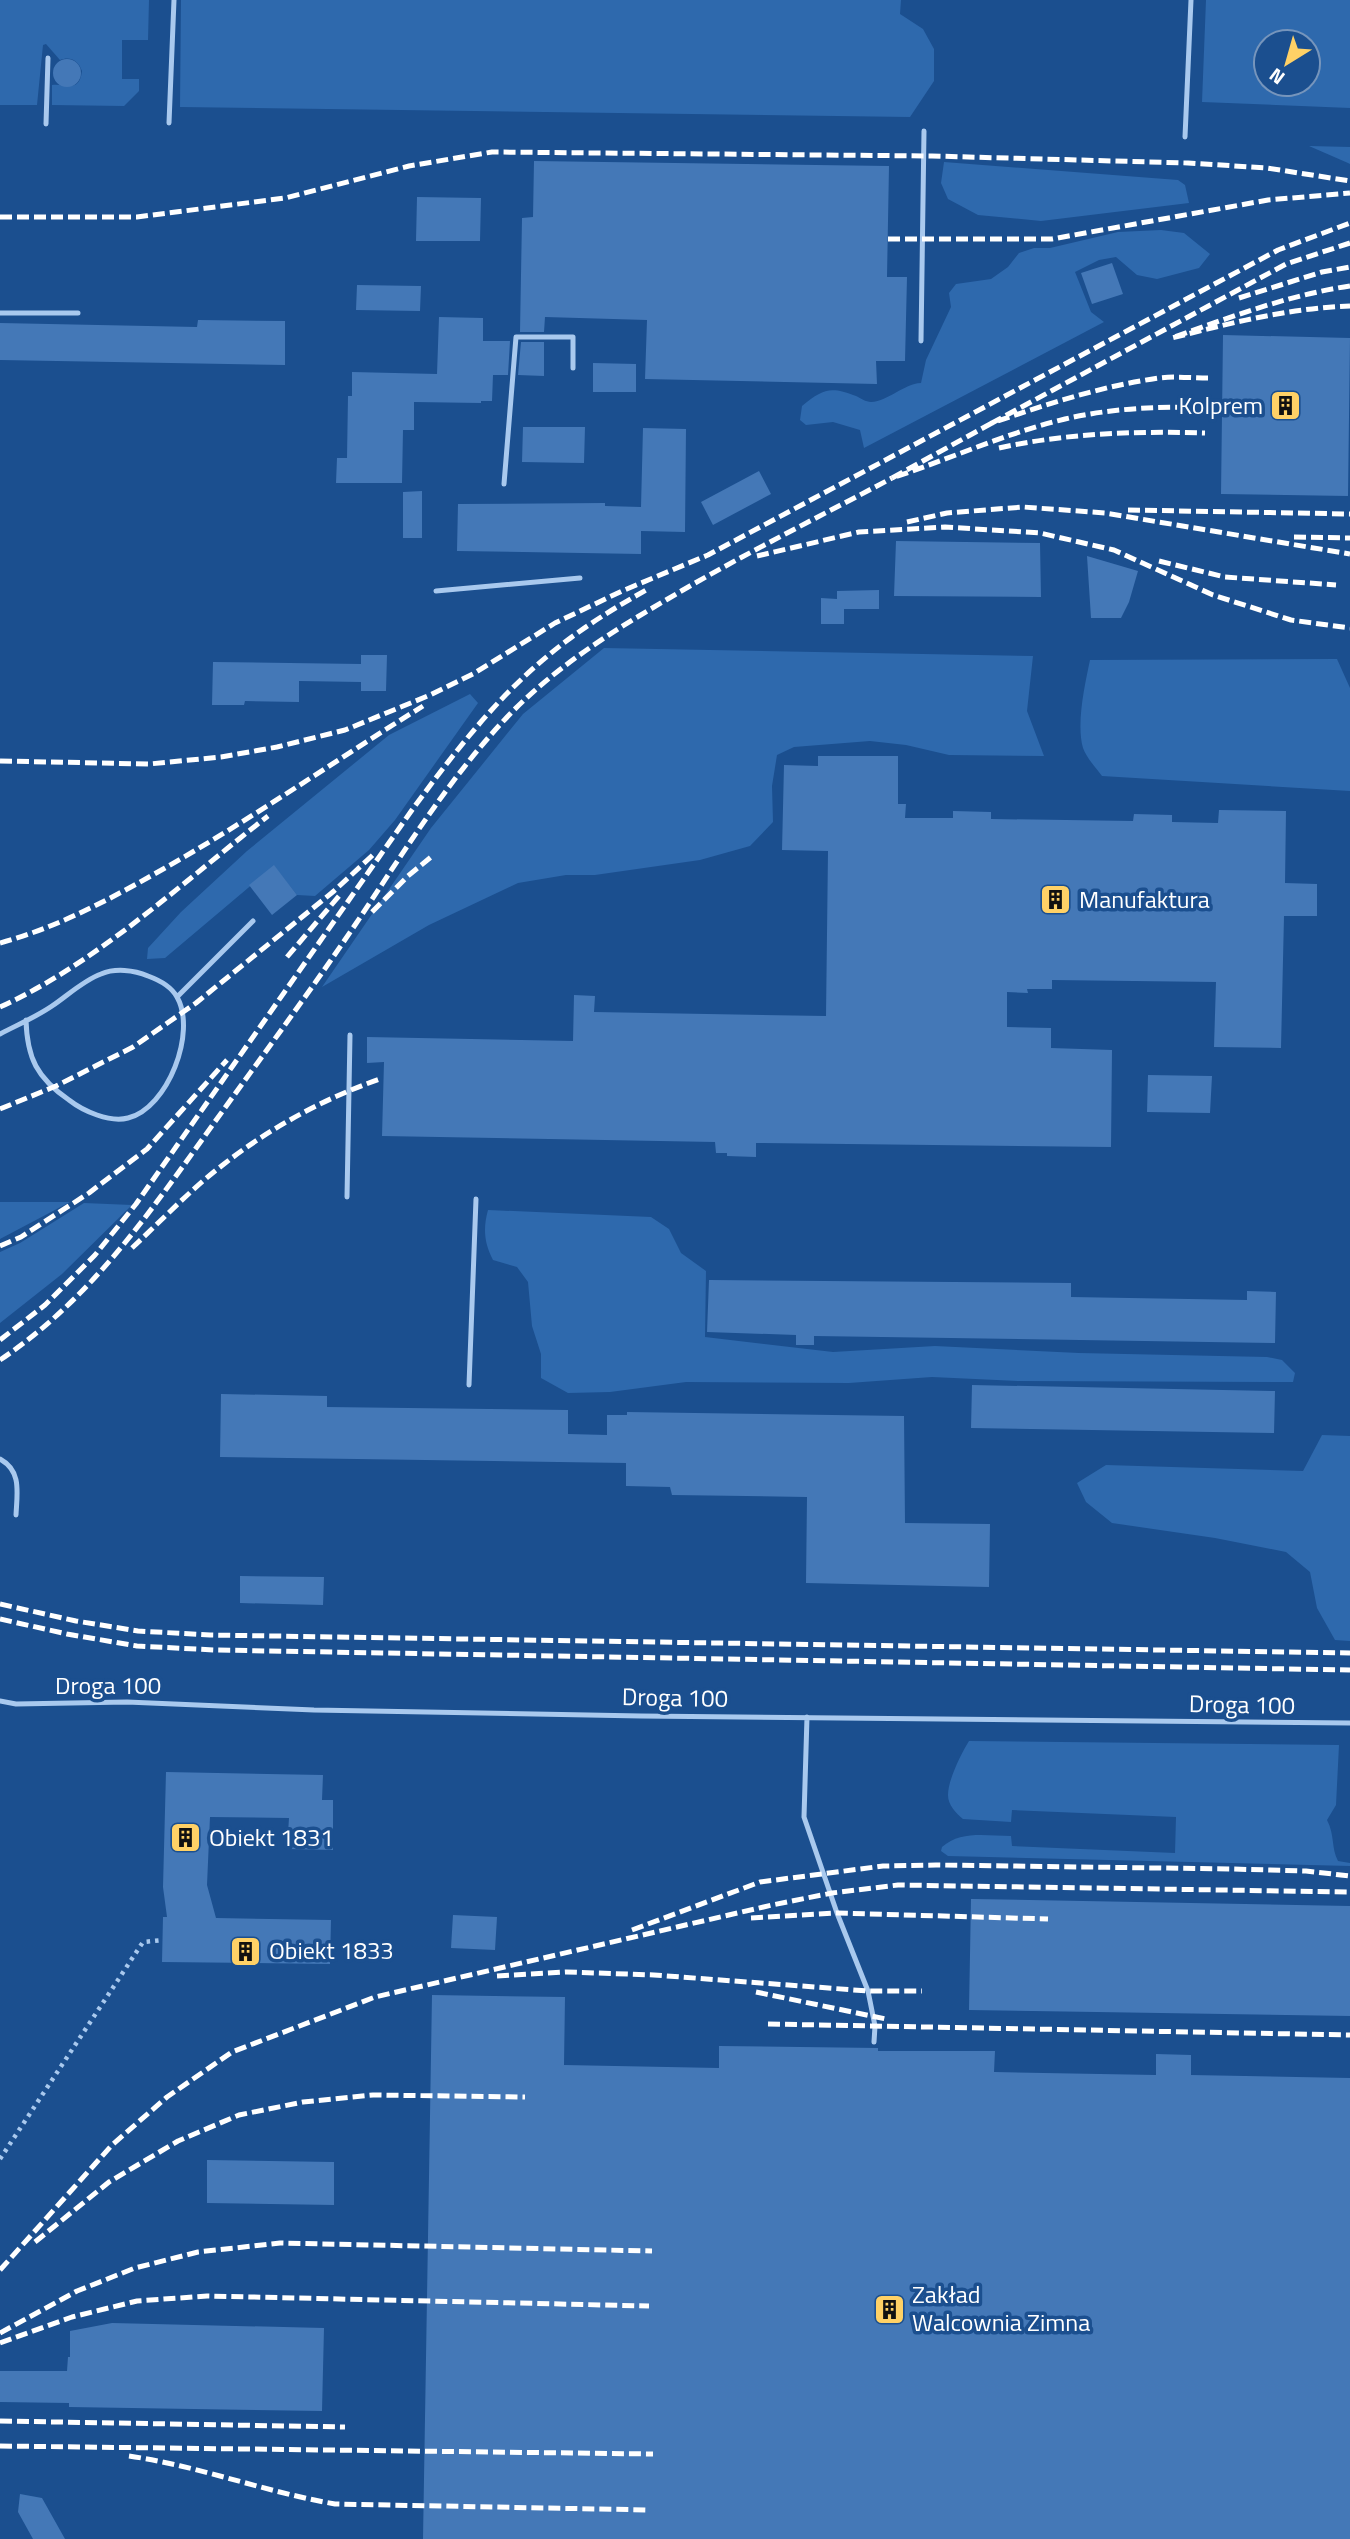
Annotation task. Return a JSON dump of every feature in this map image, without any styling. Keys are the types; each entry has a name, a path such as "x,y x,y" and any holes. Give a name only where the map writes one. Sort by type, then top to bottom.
{"lane":[{"path":"169,123 174,0"},
{"path":"1185,137 1191,0"},
{"path":"46,124 48,58"},
{"path":"921,341 924,131"},
{"path":"0,313 78,313"},
{"path":"505,484 516,337 573,337 573,368"},
{"path":"436,591 580,578"},
{"path":"177,997 253,921"},
{"path":"0,1034 26,1020 49,1008 100,974 117,970 140,972 162,981 177,997 183,1017 182,1041 166,1086 151,1107 127,1119 101,1116 75,1105 51,1088 36,1067 27,1046 26,1020"},
{"path":"348,1197 350,1035"},
{"path":"469,1385 475,1199"},
{"path":"0,1459 8,1463 17,1480 16,1515"},
{"name":"Droga 100","path":"0,1702 127,1702 314,1710 1350,1723"},
{"path":"807,1717 804,1816 837,1913 868,1991 876,2026 874,2042"}],"path":[{"path":"0,2159 143,1941 163,1940"}],"shaded area":[{"path":"0,0 149,0 148,40 122,40 122,79 139,79 139,91 124,106 52,105 52,85 75,85 82,71 73,60 60,60 46,44 43,45 37,105 0,105"},
{"path":"181,0 901,0 900,14 923,29 934,49 934,81 910,117 180,107"},
{"path":"1206,0 1350,0 1350,108 1202,102"},
{"path":"1309,146 1350,147 1350,164 1348,163"},
{"path":"944,162 1178,180 1185,185 1189,203 1041,221 978,215 948,199 941,183"},
{"path":"1161,230 1184,233 1210,254 1199,268 1157,279 1137,275 1116,257 1099,260 1075,272 1091,312 1104,322 864,448 860,430 833,422 806,425 800,420 802,406 827,391 847,393 871,402 921,383 926,360 951,307 949,293 956,284 991,279 1008,267 1019,253 1034,248 1050,248 1118,232"},
{"path":"604,648 1033,656 1027,711 1044,756 949,755 906,745 870,741 794,747 777,755 772,786 773,822 750,846 700,860 518,883 429,925 322,987 431,828 523,714"},
{"path":"1337,659 1350,688 1350,791 1102,776 1083,748 1081,716 1090,660"},
{"path":"470,694 478,703 395,820 369,850 315,896 297,895 274,866 165,958 147,959 148,948 181,912 247,851 389,735"},
{"path":"0,1202 70,1202 0,1239"},
{"path":"84,1203 132,1205 62,1274 0,1323 0,1252 20,1243"},
{"path":"488,1210 651,1217 669,1229 681,1253 706,1271 705,1337 833,1352 935,1346 1079,1353 1267,1357 1282,1360 1295,1373 1293,1382 1018,1381 932,1377 849,1383 686,1382 610,1392 568,1393 541,1378 541,1354 532,1326 528,1282 517,1267 493,1260 485,1235"},
{"path":"1322,1435 1350,1436 1350,1641 1335,1640 1317,1608 1310,1572 1286,1552 1215,1538 1112,1523 1086,1502 1077,1483 1106,1465 1303,1471"},
{"path":"969,1741 1339,1745 1336,1805 1327,1820 1338,1861 1350,1863 1350,1866 948,1856 941,1851 949,1842 966,1836 984,1835 1011,1836 1012,1846 1175,1853 1176,1817 1012,1810 1011,1822 963,1819 951,1805 948,1795 953,1775"}],"building":[{"path":"67,59 77,63 81,73 77,83 67,87 57,83 53,73 57,63"},
{"path":"534,161 889,166 887,277 907,277 905,361 876,361 877,384 645,379 647,320 545,317 544,332 520,332 522,218 533,217"},
{"path":"417,197 481,198 480,241 416,241"},
{"path":"1112,263 1123,294 1092,304 1081,273"},
{"path":"357,285 421,286 420,311 356,310"},
{"path":"439,317 483,318 483,341 510,341 508,375 493,375 492,401 414,402 414,430 403,430 402,483 336,483 337,458 347,458 348,396 352,396 352,372 437,374"},
{"path":"198,320 285,321 285,365 0,360 0,323 197,327"},
{"name":"Kolprem","path":"1223,335 1350,338 1348,496 1221,494"},
{"path":"521,342 544,342 544,376 518,375"},
{"path":"593,363 636,364 636,392 593,392"},
{"path":"523,427 585,427 584,463 522,462"},
{"path":"643,428 686,429 685,532 641,531 641,554 457,551 458,504 605,503 605,506 641,507"},
{"path":"759,471 771,494 713,525 701,502"},
{"path":"422,491 422,538 403,538 403,492"},
{"path":"896,541 1040,543 1041,597 894,596"},
{"path":"1087,556 1138,571 1121,618 1091,618"},
{"path":"879,590 879,609 844,609 844,624 821,624 821,598 837,599 837,591"},
{"path":"361,655 387,655 386,691 361,691 361,682 299,681 299,702 245,701 244,705 212,705 213,662 361,664"},
{"path":"818,756 898,756 898,804 906,804 905,818 953,818 953,811 991,812 991,819 1133,821 1134,814 1172,815 1172,822 1218,823 1219,810 1286,811 1285,883 1317,884 1317,916 1284,916 1281,1048 1214,1047 1216,982 1052,980 1052,989 1027,989 1028,993 1007,992 1007,1027 1051,1028 1051,1048 1112,1050 1111,1147 756,1143 756,1157 716,1153 715,1142 382,1136 384,1062 367,1063 367,1037 573,1041 574,995 595,996 594,1012 826,1016 828,851 782,850 784,765 818,766"},
{"path":"274,865 297,895 272,915 249,885"},
{"path":"1148,1075 1212,1076 1210,1113 1147,1112"},
{"path":"709,1280 1071,1283 1071,1297 1247,1300 1247,1291 1276,1292 1275,1343 814,1336 814,1345 796,1345 796,1335 707,1332"},
{"path":"972,1385 1275,1391 1274,1433 971,1428"},
{"path":"221,1394 327,1396 327,1407 568,1410 568,1434 607,1435 607,1415 627,1415 627,1412 904,1416 905,1523 990,1524 989,1587 806,1583 807,1497 672,1495 670,1487 626,1486 626,1463 220,1457"},
{"path":"240,1576 324,1577 323,1605 240,1603"},
{"path":"166,1772 323,1775 322,1800 333,1800 333,1850 287,1849 289,1818 210,1817 207,1885 216,1918 331,1920 330,1964 162,1962 163,1917 167,1917 163,1887"},
{"path":"971,1899 1350,1906 1350,2016 969,2010"},
{"path":"453,1915 497,1917 495,1950 451,1948"},
{"name":"Zakład Walcownia Zimna","path":"432,1995 565,1997 564,2065 719,2068 719,2046 878,2048 878,2051 995,2051 994,2072 1156,2075 1156,2054 1191,2055 1191,2075 1350,2078 1350,2539 423,2539"},
{"path":"207,2160 334,2162 334,2205 207,2203"},
{"path":"112,2323 324,2328 322,2411 69,2407 69,2403 0,2402 0,2371 67,2371 70,2331"},
{"path":"20,2494 42,2498 65,2539 33,2539 18,2512"}],"railway":[{"path":"0,217 137,217 285,198 409,166 492,152 932,156 1188,163 1267,168 1350,181"},
{"path":"888,239 1052,239 1268,200 1350,193"},
{"path":"0,761 149,764 221,757 277,747 345,730 430,695 473,674 555,623 708,555 1278,250 1350,223"},
{"path":"1208,378 1165,377 1138,381 992,423 1286,264 1350,243"},
{"path":"1239,298 1322,272 1350,267"},
{"path":"1350,286 1282,301 1172,338 1283,313 1350,306"},
{"path":"992,423 892,478 1065,419 1137,409 1210,408"},
{"path":"999,448 1102,434 1205,433"},
{"path":"0,1360 59,1314 133,1233 317,980 448,789 489,737 528,696 585,651 666,600 892,478"},
{"path":"907,522 947,513 1023,507 1105,513 1350,554"},
{"path":"1128,510 1350,514"},
{"path":"757,556 859,532 945,527 1040,533 1114,550 1213,595 1291,620 1350,628"},
{"path":"1294,537 1350,538"},
{"path":"1159,561 1225,577 1336,585"},
{"path":"0,1340 45,1305 95,1255 136,1204 412,810 476,728 511,689 550,654 597,619 648,589"},
{"path":"0,943 64,920 145,879 198,849 423,706"},
{"path":"0,1007 36,989 105,944 268,816"},
{"path":"0,1109 56,1086 133,1047 196,1003 334,891 376,852"},
{"path":"372,912 431,857"},
{"path":"287,957 339,896"},
{"path":"0,1246 21,1237 89,1193 147,1149 227,1060"},
{"path":"132,1248 200,1184 260,1138 319,1105 380,1079"},
{"path":"0,1604 138,1631 210,1635 1350,1653"},
{"path":"0,1619 137,1646 214,1650 1350,1670"},
{"path":"632,1930 760,1882 883,1866 1232,1869 1306,1871 1350,1876"},
{"path":"0,2270 112,2145 167,2097 232,2052 375,1997 772,1905 832,1893 898,1885 1350,1892"},
{"path":"751,1918 837,1913 1048,1919"},
{"path":"497,1976 566,1972 654,1975 868,1991 922,1991"},
{"path":"756,1992 886,2019"},
{"path":"768,2024 1350,2035"},
{"path":"35,2242 109,2182 178,2141 239,2115 303,2102 373,2095 525,2097"},
{"path":"0,2333 77,2291 135,2268 198,2252 280,2243 652,2251"},
{"path":"0,2343 72,2317 137,2301 207,2296 649,2306"},
{"path":"0,2421 345,2427"},
{"path":"0,2446 653,2454"},
{"path":"129,2456 335,2504 650,2510"}],"place":[{"name":"Kolprem","path":"1286,406"},
{"name":"Manufaktura","path":"1056,900"},
{"name":"Obiekt 1831","path":"186,1838"},
{"name":"Obiekt 1833","path":"246,1951"},
{"name":"Zakład Walcownia Zimna","path":"889,2309"}]}
